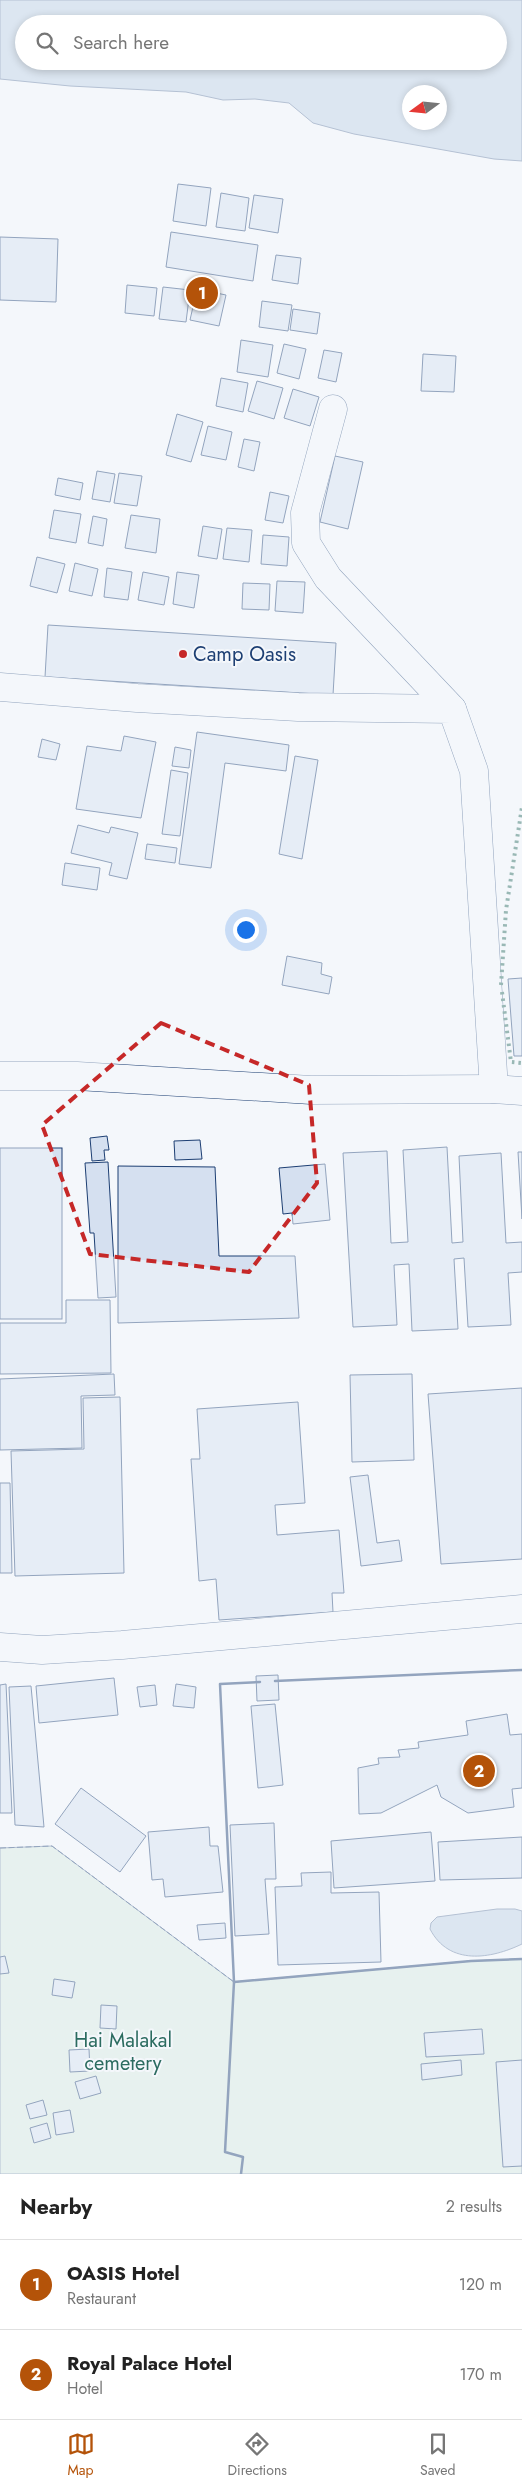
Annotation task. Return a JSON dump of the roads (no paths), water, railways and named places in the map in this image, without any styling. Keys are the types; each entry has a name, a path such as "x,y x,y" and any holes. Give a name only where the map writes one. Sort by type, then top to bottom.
{"street":[{"path":"333,409 304,513 306,543 328,578 452,709 474,771 494,1089"},
{"path":"0,687 137,698 298,706 452,709"},
{"path":"0,1076 77,1076 310,1090 494,1089 522,1091"},
{"path":"0,1647 42,1650 122,1645 522,1609"}],"water":[{"path":"0,0 522,0 522,161 494,159 354,134 313,123 289,103 255,99 223,100 186,92 70,86 0,79"},
{"path":"497,1909 522,1911 522,1944 484,1956 459,1954 448,1949 438,1941 430,1929 431,1923 437,1917"}],"place":[{"name":"OASIS Hotel","path":"202,293"},
{"name":"Camp Oasis","path":"183,654"},
{"name":"Royal Palace Hotel","path":"479,1771"}],"park label":[{"name":"Hai Malakal cemetery","path":"123,2052"}]}
